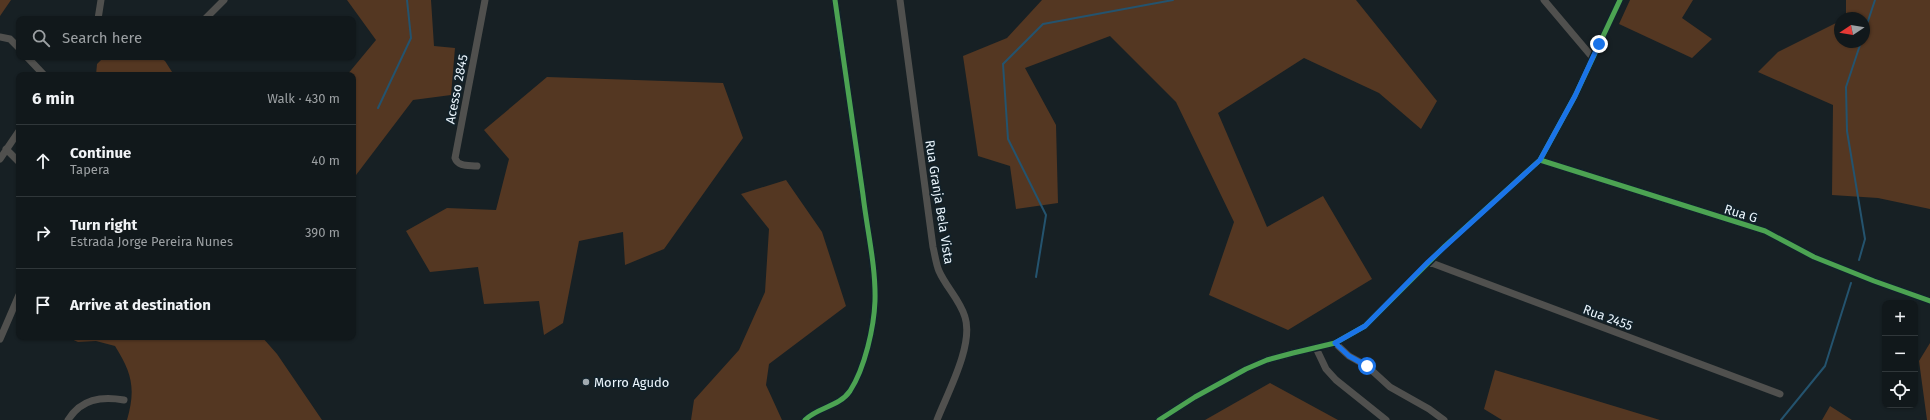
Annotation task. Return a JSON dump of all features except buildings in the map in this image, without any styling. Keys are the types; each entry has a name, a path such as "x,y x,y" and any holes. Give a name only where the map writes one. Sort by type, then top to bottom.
{"street":[{"path":"98,16 101,0"},
{"path":"208,16 224,0"},
{"name":"Acesso 2845","path":"477,166 460,164 455,158 485,0"},
{"path":"805,420 837,403 850,390 862,365 872,326 875,300 870,247 835,0"},
{"name":"Rua Granja Bela Vista","path":"900,0 933,247 940,272 959,304 965,317 967,329 965,343 958,366 937,420"},
{"path":"1544,0 1593,58"},
{"path":"1160,420 1195,398 1246,370 1274,358 1335,343 1365,326 1428,262 1540,160 1593,58 1620,0"},
{"path":"0,37 10,39 16,45"},
{"path":"30,60 41,72"},
{"path":"0,159 16,135"},
{"path":"6,149 16,159"},
{"name":"Rua G","path":"1540,160 1765,231 1814,257 1930,301"},
{"name":"Rua 2455","path":"1428,262 1780,394"},
{"path":"0,340 16,302"},
{"path":"1335,343 1349,356 1367,366 1390,387 1429,409 1444,420"},
{"path":"1316,348 1326,369 1336,380 1386,420"},
{"path":"68,420 79,407 92,400 107,398 124,400"}],"shaded area":[{"path":"0,0 11,0 0,16"},
{"path":"347,0 431,0 434,46 455,48 451,95 413,100 356,175 356,72 349,72 376,40"},
{"path":"1042,0 1356,0 1437,101 1421,129 1379,93 1304,58 1218,113 1267,227 1323,196 1372,279 1288,330 1209,295 1234,222 1176,102 1110,36 1025,68 1056,125 1058,203 1016,209 1010,166 978,156 963,56 1007,38"},
{"path":"1630,0 1693,0 1682,18 1712,39 1692,58 1619,24"},
{"path":"1846,0 1930,0 1930,209 1878,198 1832,195 1833,105 1758,72 1778,52 1834,24 1834,48 1870,48 1870,12 1846,12"},
{"path":"101,60 164,60 172,72 96,72 97,64"},
{"path":"547,77 723,83 743,138 664,249 625,265 623,232 579,241 563,323 544,335 539,301 484,304 478,267 430,272 406,231 447,208 496,210 509,159 484,130"},
{"path":"786,180 822,232 846,306 769,364 766,385 782,420 691,420 694,400 739,350 765,292 769,229 741,194"},
{"path":"74,340 265,340 277,354 322,420 127,420 132,390 131,382 129,373 115,346 96,341 78,342"},
{"path":"1930,343 1930,420 1927,420 1919,361"},
{"path":"1495,370 1660,420 1502,420 1484,409"},
{"path":"1270,383 1338,420 1205,420"},
{"path":"1830,406 1852,420 1822,420"}],"waterway":[{"path":"378,108 411,38 407,0"},
{"path":"1036,277 1046,215 1008,139 1003,64 1043,24 1173,0"},
{"path":"1870,15 1875,0"},
{"path":"1859,48 1846,87 1847,131 1865,239 1859,260"},
{"path":"1781,420 1825,366 1851,283"}],"cycle path":[{"path":"805,420 816,412 834,404 850,391 860,371 868,347 873,323 875,301 873,261 835,0"},
{"path":"1159,420 1195,397 1246,369 1267,360 1335,343 1365,326 1445,246 1540,160 1575,96 1620,0"},
{"path":"1540,160 1765,231 1814,257 1930,301"}],"place":[{"name":"Morro Agudo","path":"586,382"}],"route":[{"path":"1367,366 1349,356 1335,343 1365,326 1428,262 1540,160 1575,96 1599,44"}]}
